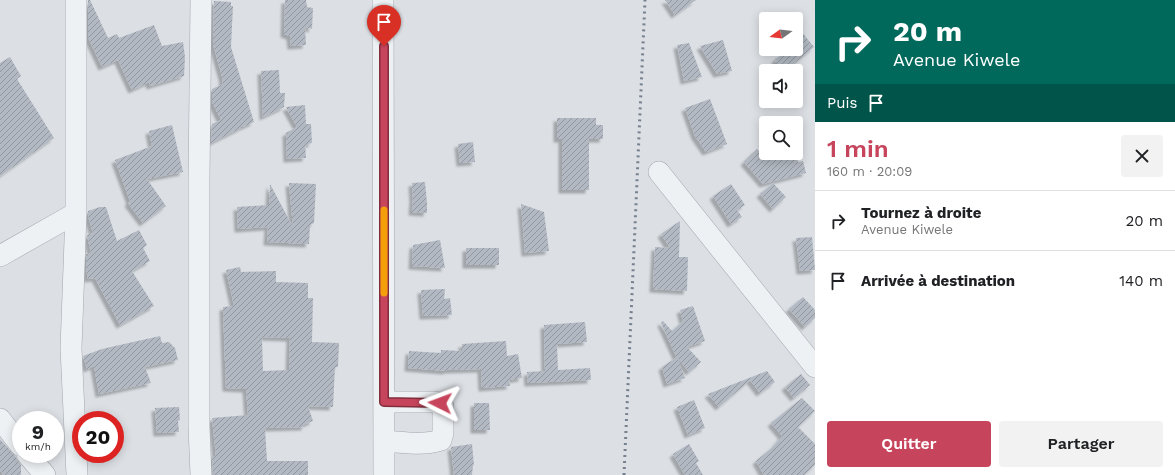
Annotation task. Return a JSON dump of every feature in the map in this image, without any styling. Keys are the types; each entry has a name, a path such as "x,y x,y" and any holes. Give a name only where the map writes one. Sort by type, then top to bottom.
{"street":[{"path":"76,0 76,213 71,348 77,475"},
{"path":"201,0 199,427 201,475"},
{"path":"383,0 384,475"},
{"path":"659,172 815,367"},
{"path":"0,256 76,213"},
{"path":"384,402 440,403 443,406 443,433 441,440 426,443 384,441"},
{"path":"0,419 12,434"},
{"path":"35,463 45,475"}],"building":[{"path":"88,0 90,0 108,38 117,34 119,38 154,25 162,46 183,42 185,57 184,76 150,86 149,82 132,90 118,60 102,67 88,37"},
{"path":"285,0 306,0 307,7 313,8 312,29 305,27 306,45 291,46 290,36 284,34"},
{"path":"665,0 696,0 675,15"},
{"path":"214,1 231,2 231,6 233,6 231,47 254,122 241,127 211,143 212,124 221,120 212,102 212,89 223,84 213,44"},
{"path":"803,34 814,47 793,64 776,64 775,59 780,56 803,56"},
{"path":"723,40 732,71 717,74 700,46"},
{"path":"689,43 702,77 684,81 677,45"},
{"path":"10,57 21,76 17,79 54,138 0,176 0,63"},
{"path":"279,70 280,93 285,93 284,107 263,117 261,71"},
{"path":"710,99 727,144 706,152 695,136 685,108"},
{"path":"305,105 306,124 311,124 312,143 308,144 307,149 305,144 306,158 287,159 286,133 297,127 286,107"},
{"path":"557,118 596,118 596,125 603,125 603,139 589,139 589,190 562,190 562,139 557,139"},
{"path":"172,125 183,172 147,179 166,206 143,223 128,203 130,201 115,160 152,146 149,131"},
{"path":"473,142 475,162 460,163 458,144"},
{"path":"757,149 759,151 759,160 803,161 806,173 763,184 744,162"},
{"path":"425,182 427,213 412,212 412,183"},
{"path":"289,183 316,184 314,223 310,225 309,244 267,242 268,227 238,229 237,207 269,205 270,184 293,227"},
{"path":"773,183 786,197 773,209 760,194"},
{"path":"731,184 745,205 737,210 742,217 731,224 713,196"},
{"path":"521,204 544,212 549,251 525,253"},
{"path":"100,207 106,207 117,241 139,230 147,245 143,248 150,261 132,271 154,306 120,325 95,278 88,279 86,269 86,254 91,253 87,235 93,233 88,211"},
{"path":"680,221 679,257 688,257 687,291 653,289 655,247 670,248 661,234"},
{"path":"812,237 815,270 800,271 796,238"},
{"path":"440,240 445,268 412,266 413,245"},
{"path":"466,248 499,248 499,265 466,265"},
{"path":"240,267 241,272 276,271 276,282 308,283 308,298 313,298 312,342 339,343 338,367 335,367 333,407 308,406 313,421 305,424 305,427 265,428 267,461 308,461 308,475 213,475 212,456 216,456 212,418 248,415 246,389 226,388 223,307 234,306 226,270","holes":["262,337 290,338 289,370 263,371"]},
{"path":"445,289 444,299 450,298 452,315 423,316 421,290"},
{"path":"803,297 815,310 815,318 805,327 789,309"},
{"path":"693,306 705,341 687,347 701,362 689,372 676,356 661,323 663,321 672,331 683,321 680,310"},
{"path":"585,322 587,342 557,344 558,370 590,368 591,380 528,383 527,372 545,371 544,325"},
{"path":"160,336 162,343 169,342 175,348 178,360 145,367 151,383 99,394 94,366 87,369 83,356 102,349"},
{"path":"506,341 507,356 518,354 522,378 509,380 510,386 482,388 481,369 447,371 408,368 409,351 441,353 441,350 462,351 462,344"},
{"path":"677,357 685,378 667,384 662,367"},
{"path":"767,371 775,382 760,393 750,380 719,407 708,394"},
{"path":"801,374 810,385 794,398 785,387"},
{"path":"802,398 815,411 798,427 815,444 815,465 804,475 764,475 756,461 774,446 782,436 771,423"},
{"path":"694,400 705,428 688,435 677,407"},
{"path":"474,403 489,403 490,430 474,430"},
{"path":"179,407 179,432 157,433 155,408"},
{"path":"0,439 12,453 12,463 20,463 21,465 21,475 3,475 0,470"},
{"path":"472,444 474,465 472,475 454,475 451,447"},
{"path":"689,444 699,461 696,463 703,475 685,475 673,454"}],"railway":[{"path":"624,475 645,0"}],"slow traffic":[{"path":"384,210 384,293"}],"route":[{"path":"384,46 384,402 440,403"}]}
